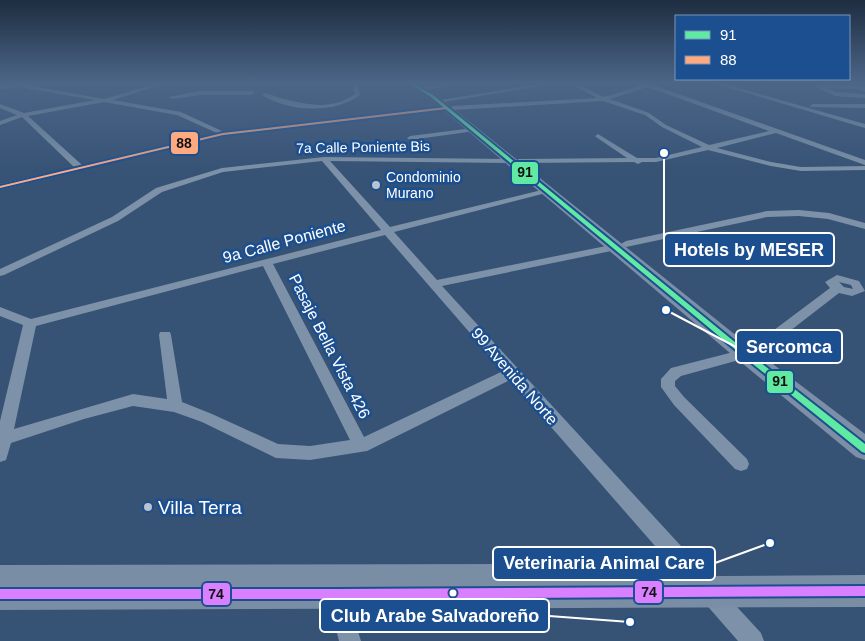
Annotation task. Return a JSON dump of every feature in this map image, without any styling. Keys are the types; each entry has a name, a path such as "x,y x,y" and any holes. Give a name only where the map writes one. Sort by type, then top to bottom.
{"main road":[{"path":"456,113 473,130 516,161 547,190 621,245"},
{"path":"458,113 752,351 865,449"},
{"path":"752,351 865,433"},
{"path":"0,594 337,594 865,579"},
{"path":"0,580 703,585 865,591"}],"street":[{"path":"18,113 23,115 80,168"},
{"path":"0,123 35,113"},
{"path":"179,113 223,134"},
{"path":"0,187 223,134 341,113"},
{"path":"644,113 664,126 710,148 770,164 801,169 865,168"},
{"path":"726,113 865,163"},
{"path":"821,113 865,126"},
{"path":"410,138 473,130"},
{"name":"7a Calle Poniente Bis","path":"0,273 114,218 159,190 222,170 324,159 638,162 663,159 776,131"},
{"path":"598,136 638,162"},
{"name":"99 Avenida Norte","path":"324,159 512,373 753,641"},
{"name":"9a Calle Poniente","path":"30,324 267,263 386,230 547,190"},
{"path":"435,284 767,214 799,213 822,215 865,226"},
{"name":"Pasaje Bella Vista 426","path":"267,263 361,446"},
{"path":"741,464 678,401 668,386 668,379 676,372 752,351 838,288"},
{"path":"0,311 30,324 0,455"},
{"path":"166,335 175,406"},
{"path":"3,439 84,413 133,400 175,406 207,418 276,451 310,453 361,446 512,373"},
{"path":"337,594 350,641"}],"transit line":[{"name":"88","path":"0,187 223,134 404,113"},
{"name":"91","path":"453,113 745,354 865,449"},
{"name":"74","path":"0,594 865,591"}],"place":[{"name":"Hotels by MESER","path":"664,153"},
{"name":"Condominio Murano","path":"376,185"},
{"name":"Sercomca","path":"666,310"},
{"name":"Villa Terra","path":"148,507"},
{"name":"Veterinaria Animal Care","path":"770,543"},
{"name":"Club Arabe Salvadoreño","path":"630,622"}]}
